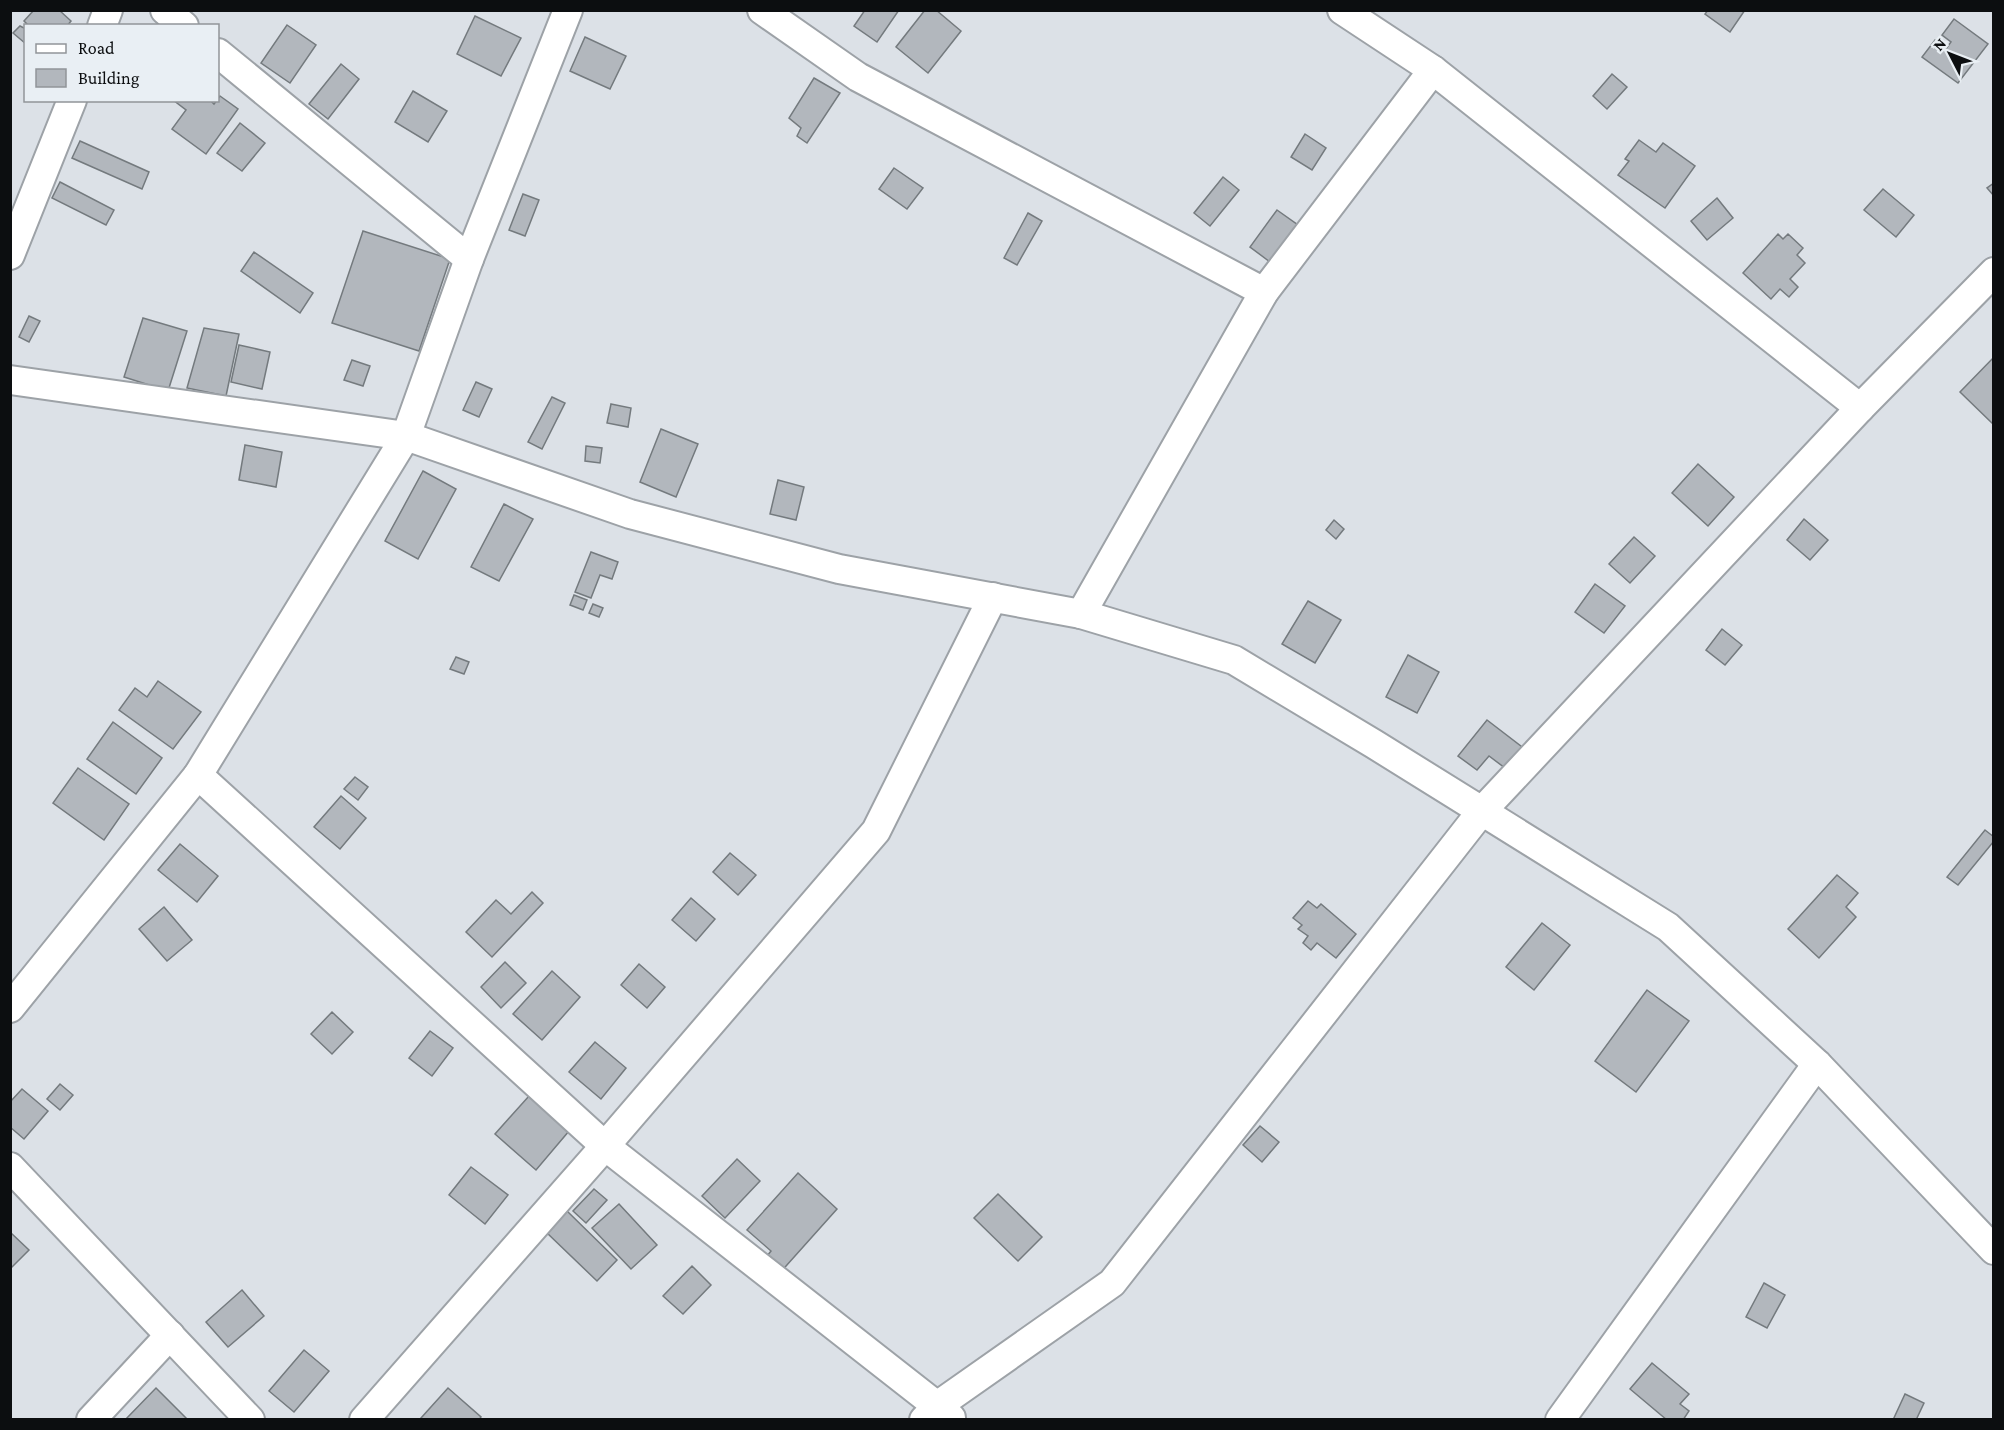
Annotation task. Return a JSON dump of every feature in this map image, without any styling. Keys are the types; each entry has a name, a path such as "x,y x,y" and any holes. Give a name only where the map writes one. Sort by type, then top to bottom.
{"street":[{"path":"165,10 182,24"},
{"path":"10,1008 198,775 406,436 469,259 568,10"},
{"path":"762,10 858,77 1264,292"},
{"path":"1342,10 1433,69 1860,408"},
{"path":"219,54 469,259"},
{"path":"1081,614 1264,292 1433,69"},
{"path":"10,255 71,102"},
{"path":"198,775 605,1146 938,1415 1112,1283 1481,812 1860,408 1994,272"},
{"path":"10,380 406,436 630,514 839,569 1081,614 1234,660 1374,744 1668,927 1817,1064 1994,1250"},
{"path":"364,1419 605,1146 876,831 993,597"},
{"path":"1560,1419 1817,1064"},
{"path":"10,1167 250,1419"},
{"path":"91,1419 170,1335"}],"building":[{"path":"34,10 59,10 71,21 69,24 27,24 24,21"},
{"path":"865,10 899,10 877,42 854,26"},
{"path":"925,10 936,10 961,31 928,73 896,47"},
{"path":"1708,10 1745,10 1730,32 1705,14"},
{"path":"475,16 521,38 501,76 457,54"},
{"path":"1954,19 1988,44 1958,83 1922,57 1935,40 1946,49 1951,42 1942,35"},
{"path":"287,25 316,45 290,83 261,63"},
{"path":"20,26 24,28 24,42 13,33"},
{"path":"585,37 626,56 610,89 570,71"},
{"path":"341,64 359,79 328,119 309,104"},
{"path":"1612,74 1627,87 1607,109 1593,96"},
{"path":"814,78 840,93 807,143 797,136 801,128 789,118"},
{"path":"413,91 447,111 428,142 395,122"},
{"path":"219,97 238,109 206,154 172,129 186,110 176,102 212,102 214,104 219,102"},
{"path":"240,123 265,143 242,171 217,153"},
{"path":"1305,134 1326,148 1312,170 1291,157"},
{"path":"1639,140 1656,152 1663,143 1695,166 1665,208 1618,175 1629,161 1625,159"},
{"path":"80,141 149,172 142,189 72,158"},
{"path":"894,168 923,188 907,209 879,189"},
{"path":"1223,177 1239,190 1210,226 1194,213"},
{"path":"60,182 114,210 106,225 52,198"},
{"path":"1994,183 1994,196 1987,188"},
{"path":"1883,189 1914,215 1896,237 1864,210"},
{"path":"523,194 539,200 525,236 509,230"},
{"path":"1717,198 1733,218 1707,240 1691,221"},
{"path":"1277,210 1298,225 1270,262 1250,247"},
{"path":"1028,213 1042,221 1017,265 1004,258"},
{"path":"363,231 450,259 419,351 332,323"},
{"path":"1778,234 1783,239 1788,234 1803,248 1797,255 1805,263 1790,279 1798,287 1789,297 1780,289 1771,299 1743,273"},
{"path":"254,252 313,293 300,313 241,271"},
{"path":"29,316 40,321 29,342 19,337"},
{"path":"143,318 187,331 168,391 124,377"},
{"path":"204,328 239,334 226,396 187,388"},
{"path":"239,345 270,352 262,389 231,382"},
{"path":"1994,357 1994,425 1960,392"},
{"path":"352,360 370,366 363,386 344,380"},
{"path":"476,382 492,389 479,417 463,410"},
{"path":"552,397 565,403 542,449 528,442"},
{"path":"611,404 631,408 628,427 607,423"},
{"path":"661,429 698,444 676,497 640,482"},
{"path":"245,445 282,452 276,487 239,480"},
{"path":"586,446 602,448 600,463 585,461"},
{"path":"1698,464 1734,497 1708,526 1672,493"},
{"path":"423,471 456,489 418,559 385,541"},
{"path":"778,480 804,487 796,520 770,514"},
{"path":"504,504 533,519 499,581 471,567"},
{"path":"1804,519 1828,540 1810,560 1787,540"},
{"path":"1334,520 1344,529 1336,539 1326,530"},
{"path":"1634,537 1655,556 1630,583 1609,564"},
{"path":"591,552 618,562 612,579 600,575 591,598 575,592"},
{"path":"1595,584 1625,606 1604,633 1575,612"},
{"path":"574,595 587,600 583,610 570,605"},
{"path":"1308,601 1341,620 1315,663 1282,644"},
{"path":"593,604 603,608 599,617 589,613"},
{"path":"1722,629 1742,645 1725,665 1706,650"},
{"path":"1408,655 1439,672 1417,713 1386,697"},
{"path":"456,657 469,662 464,674 450,669"},
{"path":"158,681 201,712 173,749 119,710 135,688 147,697"},
{"path":"1487,720 1526,750 1509,771 1489,756 1477,770 1458,756"},
{"path":"113,722 162,758 136,794 87,759"},
{"path":"78,768 129,804 104,840 53,803"},
{"path":"355,777 368,787 358,800 344,789"},
{"path":"341,796 366,818 340,849 314,827"},
{"path":"1985,830 1994,837 1994,841 1958,885 1947,877"},
{"path":"180,844 218,876 197,902 158,870"},
{"path":"730,853 756,875 738,895 713,872"},
{"path":"1837,875 1858,893 1846,907 1856,917 1819,958 1788,929"},
{"path":"532,892 543,903 492,957 466,932 496,900 511,914"},
{"path":"691,898 715,919 696,941 672,920"},
{"path":"1308,901 1317,908 1321,904 1356,934 1336,958 1317,943 1311,950 1303,943 1308,936 1298,929 1302,925 1293,918"},
{"path":"164,907 192,940 167,961 139,929"},
{"path":"1542,923 1570,945 1534,990 1506,967"},
{"path":"505,962 526,983 501,1008 481,987"},
{"path":"639,964 665,987 647,1008 621,985"},
{"path":"552,971 580,997 542,1040 513,1014"},
{"path":"1647,990 1689,1021 1636,1092 1595,1061"},
{"path":"332,1012 353,1032 332,1054 311,1034"},
{"path":"430,1031 453,1048 432,1076 409,1058"},
{"path":"595,1042 626,1068 601,1099 569,1072"},
{"path":"60,1084 73,1095 60,1110 47,1099"},
{"path":"22,1089 48,1111 24,1139 10,1127 10,1102"},
{"path":"529,1096 569,1131 536,1170 495,1134"},
{"path":"1260,1126 1279,1142 1262,1162 1243,1145"},
{"path":"737,1159 760,1181 725,1218 702,1196"},
{"path":"471,1167 508,1195 485,1224 449,1195"},
{"path":"798,1173 837,1209 778,1275 763,1261 771,1251 747,1230"},
{"path":"594,1189 607,1200 586,1223 573,1211"},
{"path":"998,1194 1042,1237 1018,1261 974,1218"},
{"path":"619,1204 657,1245 631,1269 592,1228"},
{"path":"567,1211 617,1260 597,1281 546,1232"},
{"path":"10,1232 29,1250 10,1269"},
{"path":"692,1266 711,1285 683,1314 663,1296"},
{"path":"1764,1283 1785,1295 1767,1328 1746,1317"},
{"path":"242,1290 264,1316 228,1347 206,1322"},
{"path":"304,1350 329,1371 294,1412 269,1391"},
{"path":"1652,1363 1689,1394 1680,1404 1689,1411 1683,1420 1667,1420 1630,1389"},
{"path":"156,1388 188,1420 125,1420"},
{"path":"448,1388 481,1417 479,1420 423,1420 421,1418"},
{"path":"1905,1394 1924,1403 1916,1420 1893,1420"}]}
